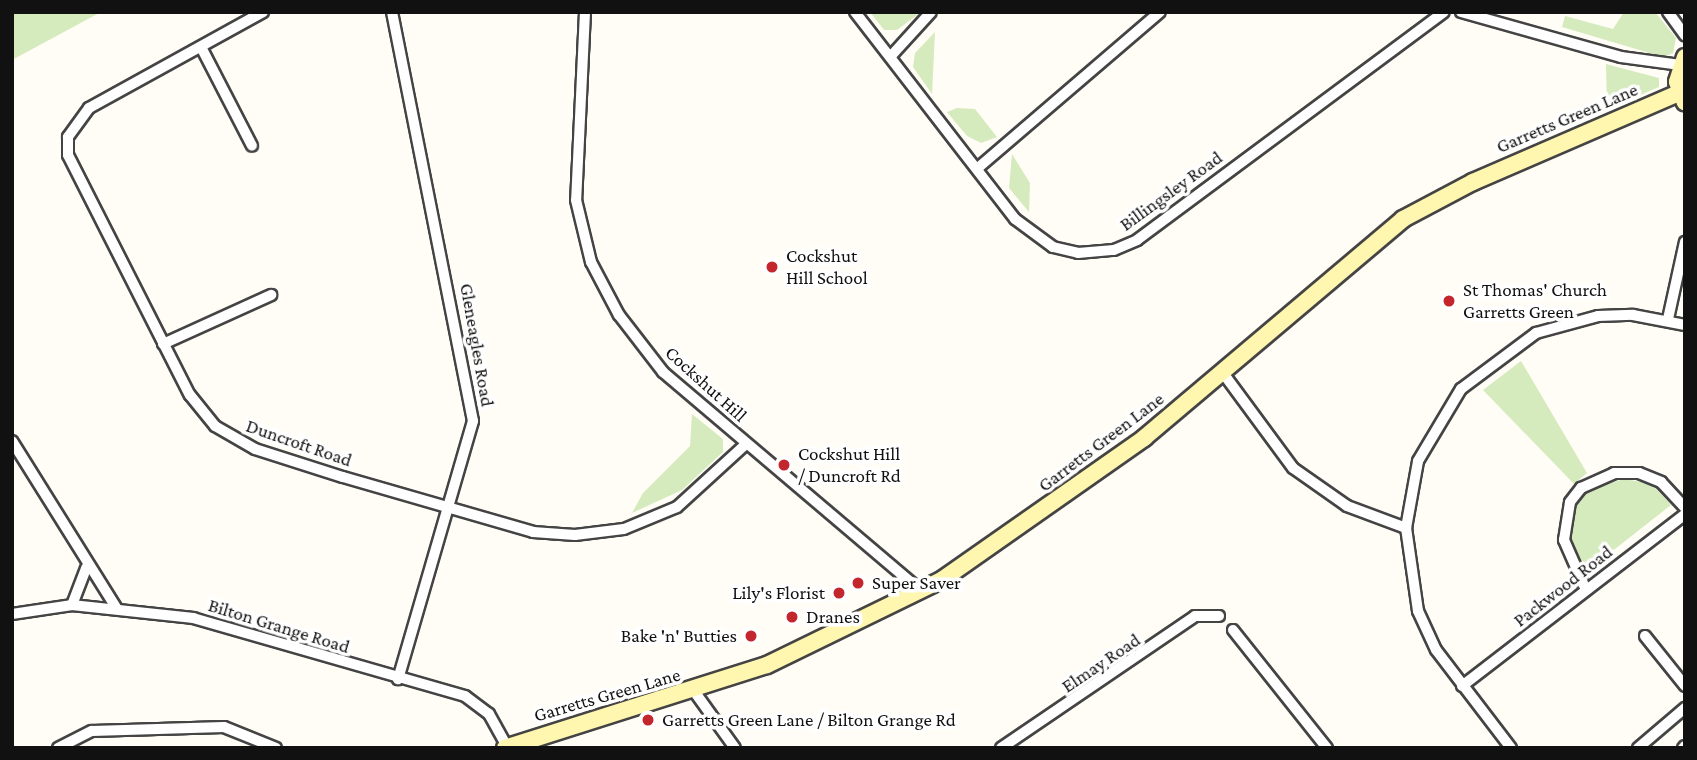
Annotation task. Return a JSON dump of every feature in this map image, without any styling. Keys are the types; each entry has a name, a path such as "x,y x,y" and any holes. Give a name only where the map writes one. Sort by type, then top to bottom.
{"street":[{"path":"252,146 201,47 263,12"},
{"name":"Gleneagles Road","path":"392,12 473,421 450,508 398,679"},
{"name":"Cockshut Hill","path":"585,12 575,149 576,200 591,261 641,346 746,444 921,591"},
{"name":"Billingsley Road","path":"855,12 1033,236 1078,253 1114,250 1137,240 1444,12"},
{"path":"891,56 932,12"},
{"path":"979,167 1160,12"},
{"path":"1461,12 1620,57 1682,61 1682,98"},
{"path":"1668,12 1685,35"},
{"name":"Duncroft Road","path":"201,47 89,108 68,137 68,155 163,344 201,413 233,440 450,508 550,535 624,529 677,507 746,444"},
{"name":"Garretts Green Lane","path":"506,748 694,691 832,638 921,591 1097,473 1223,373 1404,219 1473,181 1682,98"},
{"path":"1668,319 1685,242"},
{"path":"163,344 271,295"},
{"path":"1511,748 1462,686 1418,611 1406,528 1410,492 1431,432 1461,389 1509,348 1598,316 1668,319 1685,325"},
{"path":"1223,373 1293,468 1347,506 1406,528"},
{"path":"12,440 86,568 117,609"},
{"path":"1586,590 1564,540 1570,502 1581,488 1614,473 1639,473 1661,482 1685,508"},
{"name":"Packwood Road","path":"1462,686 1685,514"},
{"path":"72,605 86,568"},
{"name":"Bilton Grange Road","path":"12,614 72,605 193,618 481,705 506,748"},
{"name":"Elmay Road","path":"1001,748 1195,616 1219,616"},
{"path":"1233,630 1327,748"},
{"path":"1646,636 1685,686"},
{"path":"694,691 735,748"},
{"path":"1638,748 1685,709"},
{"path":"58,748 92,731 224,727 276,748"}],"green space":[{"path":"12,12 101,12 12,60"},
{"path":"870,12 915,12 917,15 897,30 884,30"},
{"path":"1624,12 1655,12 1676,38 1673,53 1663,57 1562,27 1565,16 1613,29"},
{"path":"935,32 932,94 913,67 915,53"},
{"path":"1606,64 1659,78 1659,87 1607,109"},
{"path":"957,108 975,109 997,137 981,143 967,136 947,112"},
{"path":"1012,154 1030,183 1029,212 1009,188"},
{"path":"1521,361 1587,473 1574,484 1483,390"},
{"path":"692,414 723,439 723,452 682,490 632,513 643,493 690,446"},
{"path":"1624,479 1652,484 1671,505 1587,571 1570,541 1571,515 1587,490"}],"place":[{"name":"Cockshut Hill School","path":"772,267"},
{"name":"St Thomas' Church Garretts Green","path":"1449,301"},
{"name":"Cockshut Hill / Duncroft Rd","path":"784,465"},
{"name":"Super Saver","path":"858,583"},
{"name":"Lily's Florist","path":"839,593"},
{"name":"Dranes","path":"792,617"},
{"name":"Bake 'n' Butties","path":"751,636"},
{"name":"Garretts Green Lane / Bilton Grange Rd","path":"648,720"}]}
